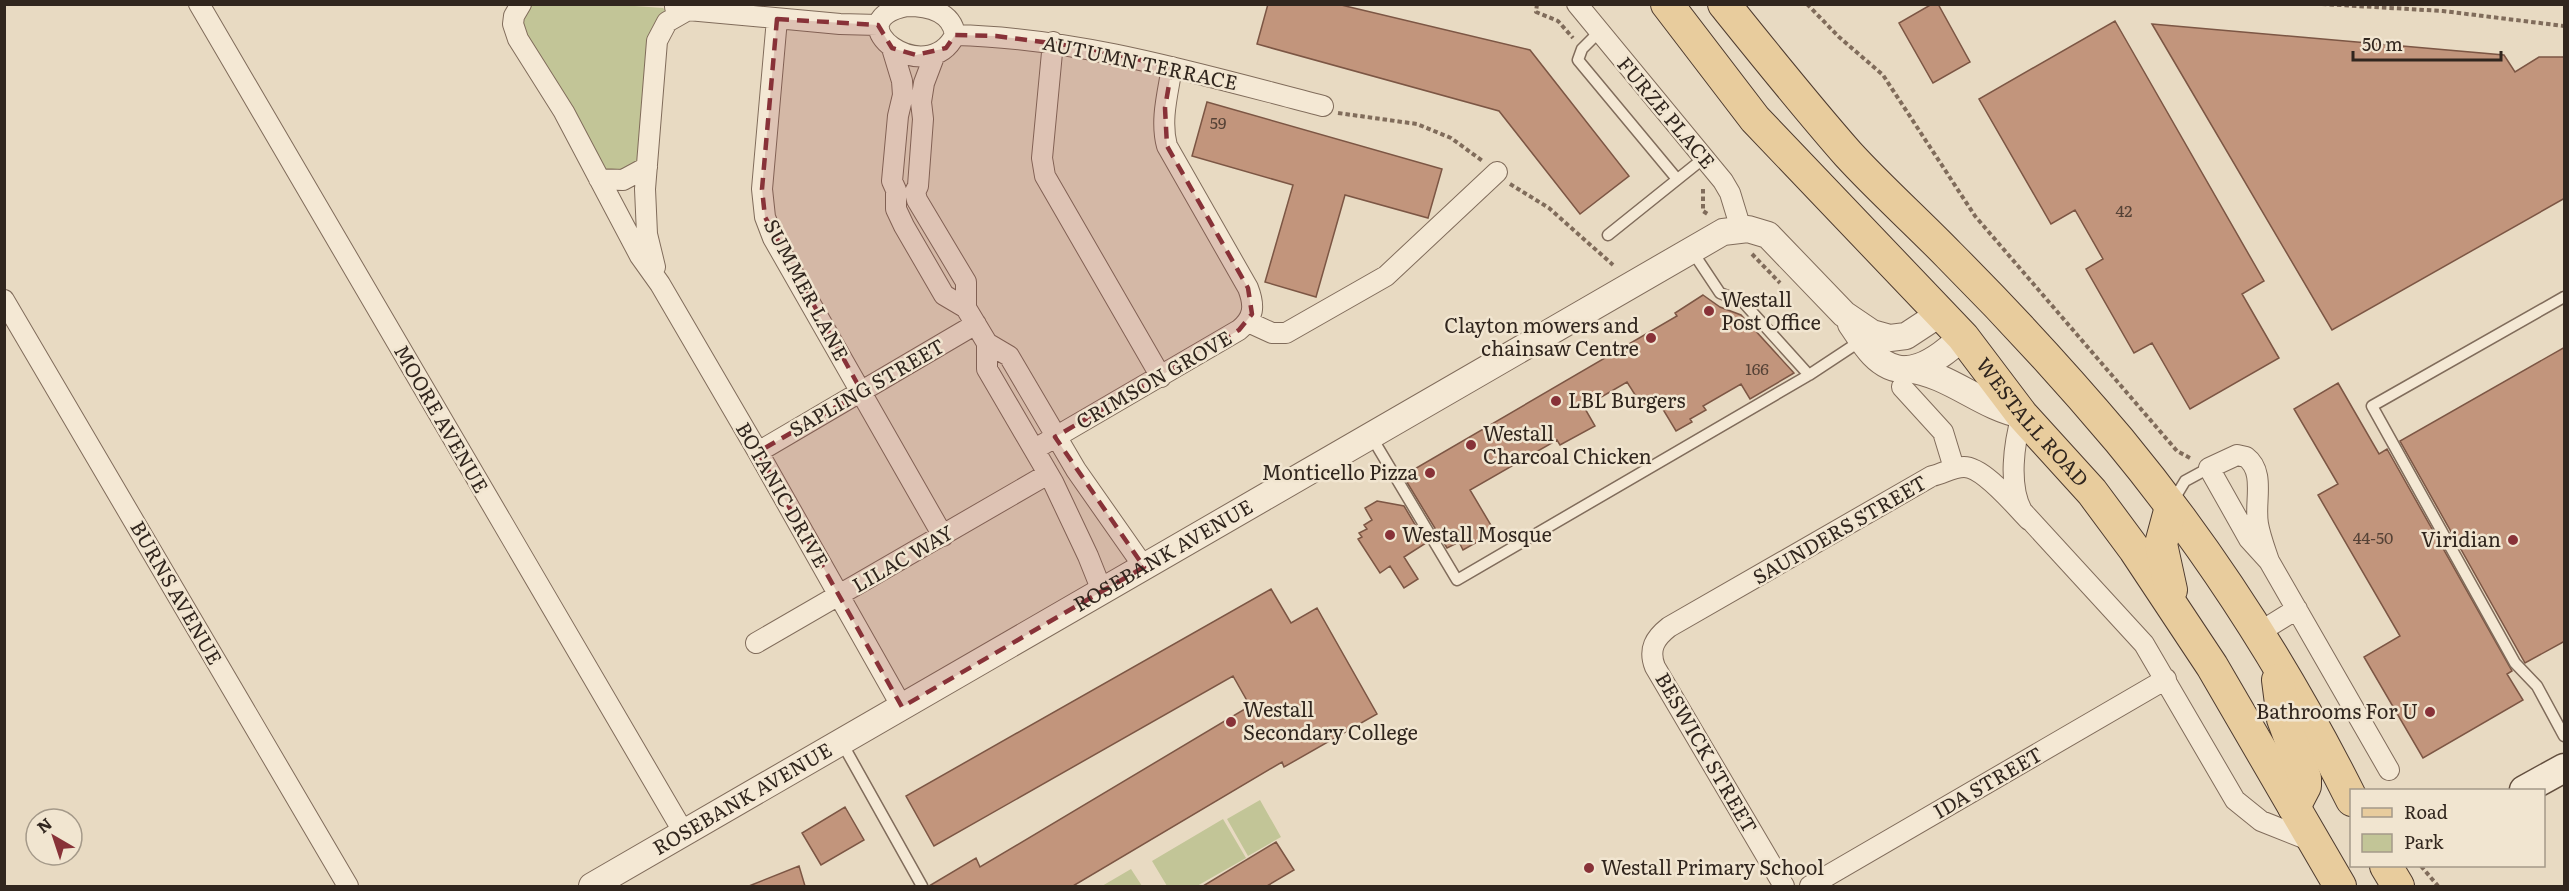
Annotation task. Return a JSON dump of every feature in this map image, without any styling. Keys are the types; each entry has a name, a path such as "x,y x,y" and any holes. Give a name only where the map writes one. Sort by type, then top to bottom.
{"main road":[{"name":"WESTALL ROAD","path":"1667,4 1755,119 1963,337 2022,415 2092,492 2212,666 2340,886"},
{"path":"1724,4 1850,155 1983,291 2081,397 2171,507 2258,633 2332,760 2350,796"},
{"path":"1941,313 1983,291"},
{"path":"1963,337 1983,291"},
{"path":"2171,507 2161,544 2176,611"},
{"path":"2276,664 2283,719 2305,778 2305,786 2294,807"},
{"path":"2332,760 2365,789"},
{"path":"2526,789 2565,768"}],"street":[{"name":"MOORE AVENUE","path":"199,4 684,833"},
{"path":"668,4 688,10 777,19 878,25"},
{"name":"FURZE PLACE","path":"1577,4 1727,187 1741,229"},
{"path":"892,48 916,56 935,54 946,48 955,35 949,19 921,6 897,8 887,12 878,25 880,34 892,48 902,81 903,95 898,116 892,181 896,190 896,209 944,295 971,316 987,343 1009,356 1056,437 1144,567"},
{"name":"BOTANIC DRIVE","path":"511,8 514,31 518,39 564,112 640,256 660,284 758,452 902,707"},
{"name":"BOTANIC DRIVE","path":"660,284 647,234 645,189 657,41 667,22 688,10"},
{"name":"SUMMER LANE","path":"777,19 762,189 765,217 773,238 943,536"},
{"name":"AUTUMN TERRACE","path":"955,35 996,36 1053,42 1172,67 1323,106"},
{"path":"1053,42 1042,158 1044,177 1161,377"},
{"path":"935,54 924,83 921,102 923,119 916,195 966,282 971,316"},
{"name":"CRIMSON GROVE","path":"1035,449 1161,377 1239,330 1248,322 1253,306 1248,288 1167,146 1164,126 1165,108 1172,67"},
{"path":"599,179 623,180 647,167"},
{"path":"1248,322 1272,333 1286,333 1376,282 1497,172"},
{"name":"ROSEBANK AVENUE","path":"592,886 1691,250 1723,232 1741,229"},
{"path":"1741,229 1755,230 1774,239 1844,314 1871,352 1904,378 1943,432 1948,471 1969,467 1982,473 2144,644 2235,800 2261,821 2314,842"},
{"name":"BURNS AVENUE","path":"4,300 348,886"},
{"path":"1844,314 1872,333 1894,338 1909,334 1941,313"},
{"name":"SAPLING STREET","path":"758,452 862,392 971,316"},
{"path":"1904,378 1931,363 1963,337"},
{"path":"987,343 987,369 1048,474 1088,556 1102,591"},
{"path":"1904,378 1934,374 2004,412 2022,415 2017,444 2015,486 2018,502 2029,520"},
{"path":"2269,561 2258,526 2257,474 2252,462 2244,456 2237,455 2209,468 2249,539 2269,561 2390,770"},
{"name":"SAUNDERS STREET","path":"1652,650 1658,636 1669,627 1932,476 1948,471"},
{"name":"LILAC WAY","path":"756,643 1048,474"},
{"path":"2258,633 2297,609"},
{"name":"BESWICK STREET","path":"1652,650 1655,667 1784,886"},
{"name":"IDA STREET","path":"1810,886 2166,679"}],"lane":[{"path":"1599,32 1582,49 1578,60 1677,179"},
{"path":"1608,235 1704,158"},
{"path":"1691,250 1720,293 1743,302 1809,375"},
{"path":"2565,297 2372,406 2515,663 2537,686 2565,736"},
{"path":"1371,436 1456,580 1809,375 1862,339"},
{"path":"2171,507 2177,492 2185,481 2209,468"},
{"path":"841,742 922,886"}],"path":[{"path":"1807,4 1839,37 1883,75 1975,216 2177,451 2209,468"},
{"path":"2322,4 2443,11 2565,26"},
{"path":"2422,867 2438,886"}],"highlighted area":[{"path":"777,19 878,25 892,48 916,55 946,48 955,35 996,36 1082,47 1172,67 1165,108 1167,146 1248,288 1252,314 1239,330 1055,437 1144,567 902,707 758,452 862,392 765,217 762,189"}],"green space":[{"path":"529,4 621,5 663,8 667,11 640,161 629,171 606,171 519,26"},
{"path":"1260,800 1281,837 1248,856 1227,819"},
{"path":"1223,819 1246,858 1197,886 1167,886 1152,861"},
{"path":"1131,869 1142,886 1102,886"}],"building":[{"path":"1268,4 1337,4 1530,50 1629,176 1580,214 1499,111 1257,44"},
{"path":"1932,4 1938,4 1970,62 1933,83 1899,23"},
{"path":"2115,21 2264,281 2242,294 2279,358 2190,409 2152,343 2134,353 2086,269 2103,259 2075,210 2051,224 1979,99"},
{"path":"2152,24 2504,55 2515,72 2539,57 2565,57 2565,198 2332,330"},
{"path":"1207,102 1442,169 1428,218 1345,195 1316,297 1265,282 1293,185 1192,156"},
{"path":"1703,295 1720,307 1741,315 1794,373 1750,399 1741,384 1703,406 1706,410 1690,419 1692,422 1676,431 1658,401 1644,409 1627,382 1584,407 1595,426 1560,445 1557,440 1470,490 1495,532 1463,550 1459,542 1447,548 1405,479 1406,474 1677,316 1675,313"},
{"name":"Viridian","path":"2565,347 2565,641 2525,663 2400,441"},
{"path":"2338,383 2379,454 2387,449 2512,671 2507,674 2523,700 2423,758 2364,657 2400,636 2318,495 2338,484 2294,409"},
{"path":"1377,501 1404,506 1426,543 1404,557 1418,579 1404,588 1390,566 1380,573 1358,539 1362,537 1359,533 1367,529 1364,525 1372,520 1365,508"},
{"path":"1271,589 1291,623 1317,608 1377,714 1284,767 1282,762 1073,886 929,886 976,858 980,867 1250,706 1233,676 934,846 906,796"},
{"path":"845,807 864,840 821,865 802,833"},
{"path":"1276,842 1294,870 1267,886 1203,886"},
{"path":"799,866 805,886 749,886"}],"place":[{"name":"Westall Post Office","path":"1709,311"},
{"name":"Clayton mowers and chainsaw Centre","path":"1651,338"},
{"name":"LBL Burgers","path":"1556,401"},
{"name":"Westall Charcoal Chicken","path":"1471,445"},
{"name":"Monticello Pizza","path":"1430,473"},
{"name":"Westall Mosque","path":"1390,535"},
{"name":"Viridian","path":"2513,540"},
{"name":"Bathrooms For U","path":"2430,712"},
{"name":"Westall Secondary College","path":"1231,722"},
{"name":"Westall Primary School","path":"1589,868"}]}
